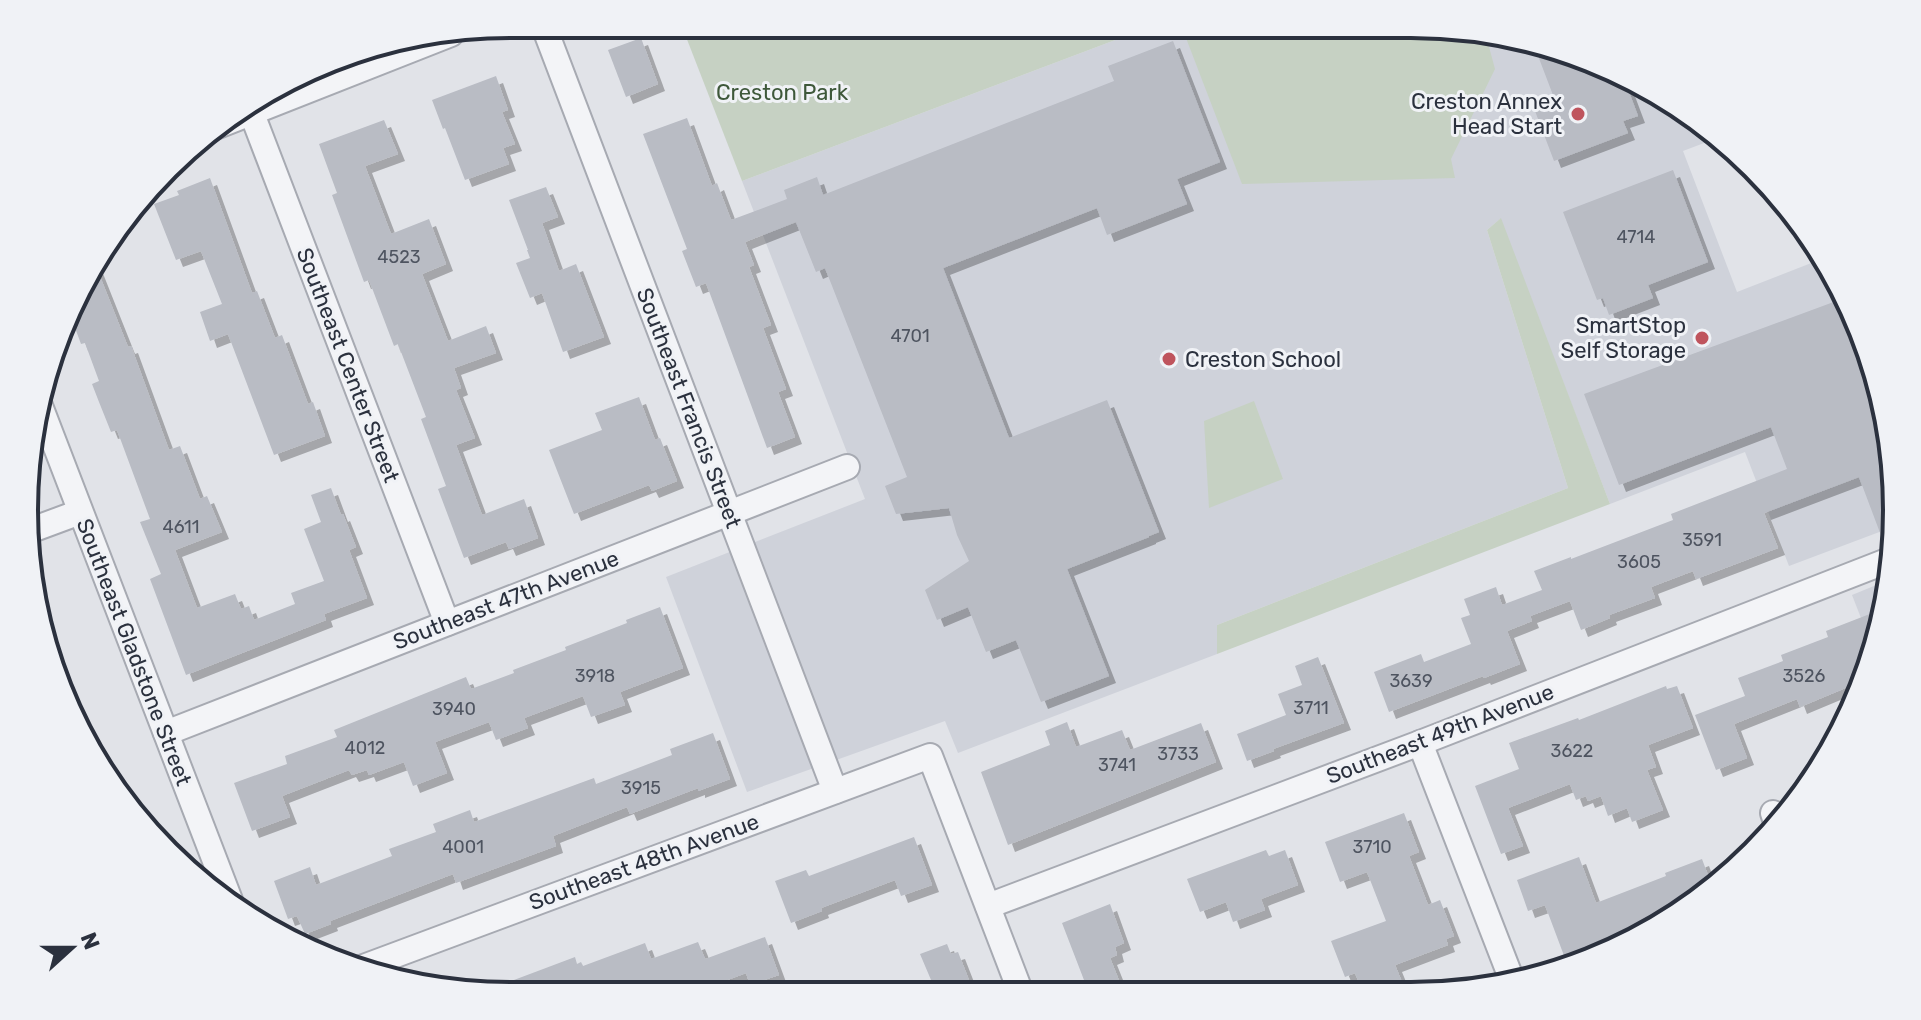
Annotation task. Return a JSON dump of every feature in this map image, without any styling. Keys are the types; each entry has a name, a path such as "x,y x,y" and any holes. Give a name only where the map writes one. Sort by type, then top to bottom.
{"street":[{"name":"Southeast Francis Street","path":"548,38 835,791"},
{"path":"281,98 413,48"},
{"name":"Southeast Center Street","path":"252,115 447,623"},
{"name":"Southeast Gladstone Street","path":"46,422 224,885"},
{"name":"Southeast 47th Avenue","path":"166,733 847,467"},
{"path":"39,527 80,512"},
{"name":"Southeast 49th Avenue","path":"988,906 1420,743 1880,564"},
{"path":"1420,743 1509,972"},
{"name":"Southeast 48th Avenue","path":"376,962 930,756 988,906"},
{"path":"988,906 1017,982"}],"shaded area":[{"name":"Creston School","path":"1121,38 1442,39 1503,47 1563,63 1647,101 1706,142 1683,151 1737,292 1813,263 1847,329 1867,388 1879,448 1882,531 1789,566 1745,452 1610,504 1500,219 1487,230 1568,488 1217,625 1217,654 958,753 945,721 747,792 666,577 865,499 742,181"},
{"path":"1877,585 1867,633 1852,595"}],"green space":[{"name":"Creston Park","path":"686,38 1121,38 742,181"},
{"path":"1186,38 1411,38 1488,45 1495,69 1451,159 1455,178 1242,184"},
{"path":"1501,218 1610,504 1217,654 1217,625 1568,488 1487,230"},
{"path":"1254,401 1283,479 1209,508 1204,421"}],"building":[{"path":"641,38 658,84 626,97 608,50"},
{"path":"1173,41 1220,162 1177,179 1187,204 1107,235 1097,208 943,268 1009,438 1107,400 1159,532 1067,569 1109,676 1041,702 1016,640 986,652 968,607 937,620 925,590 969,561 949,508 896,514 885,486 907,477 825,268 816,272 796,222 745,242 754,265 749,267 771,325 763,328 786,389 778,392 795,437 767,448 706,283 696,287 682,251 687,249 643,134 687,118 712,186 717,183 731,220 787,199 784,190 817,177 823,195 1114,81 1108,66"},
{"path":"1538,55 1592,74 1629,92 1638,116 1623,121 1628,133 1554,161 1535,111 1556,103"},
{"path":"496,76 508,110 502,112 515,144 503,148 509,164 465,180 432,100"},
{"path":"384,120 398,154 365,166 391,234 429,219 446,264 422,274 448,341 486,326 496,353 454,368 461,388 456,390 475,438 456,445 482,515 524,499 538,538 509,549 506,542 464,558 438,489 446,486 421,419 426,417 369,280 364,282 332,195 337,193 319,144"},
{"path":"1673,170 1708,262 1648,285 1653,298 1609,315 1603,298 1597,300 1563,212"},
{"path":"210,178 252,293 257,291 275,338 282,335 308,404 313,402 325,436 274,455 228,334 210,341 200,312 222,304 201,251 176,260 154,204"},
{"path":"546,187 558,217 542,223 559,271 576,264 604,337 563,352 542,293 530,298 516,263 530,258 509,200"},
{"path":"100,276 128,347 131,346 169,450 180,446 200,499 207,496 222,532 175,550 197,608 235,594 241,609 249,606 254,620 295,604 291,593 324,581 304,529 321,522 311,495 331,488 356,547 349,550 367,598 324,614 326,620 186,675 150,579 161,574 140,522 150,519 117,430 111,432 99,402 92,384 99,381 85,343 81,344 75,327"},
{"path":"1834,302 1858,358 1874,418 1882,479 1882,538 1859,477 1764,513 1778,548 1696,579 1693,571 1651,587 1655,598 1609,615 1610,618 1581,630 1570,601 1530,616 1532,621 1507,631 1520,664 1389,712 1374,672 1421,654 1424,662 1471,644 1461,618 1470,615 1464,599 1496,587 1502,605 1542,590 1534,571 1673,520 1671,514 1787,469 1771,427 1619,485 1584,394"},
{"path":"639,397 655,440 660,438 677,481 652,491 649,485 574,514 549,450 602,430 595,413"},
{"path":"660,607 683,668 620,692 625,705 591,717 583,696 524,718 528,728 496,740 489,722 435,742 447,773 413,786 404,762 369,775 367,770 352,775 349,770 282,796 290,817 252,831 234,783 287,764 285,756 337,737 334,730 466,677 471,689 514,673 513,670 566,650 565,647"},
{"path":"1871,613 1849,687 1800,707 1797,699 1734,724 1747,758 1716,770 1695,715 1745,696 1738,678 1783,661 1781,655 1828,637 1826,631"},
{"path":"1318,657 1344,723 1247,761 1237,734 1286,715 1278,694 1302,685 1295,666"},
{"path":"1666,686 1667,689 1677,686 1693,728 1648,745 1656,767 1647,770 1663,810 1632,822 1627,808 1608,816 1601,796 1588,801 1586,796 1576,800 1570,784 1508,808 1523,846 1501,854 1475,786 1519,769 1509,743"},
{"path":"1067,722 1076,747 1122,730 1130,750 1201,723 1216,762 1008,845 981,772 1050,745 1045,731"},
{"path":"713,733 730,779 630,814 627,807 553,836 556,846 456,883 453,874 330,921 331,924 305,934 297,916 288,919 274,881 310,867 316,885 392,856 389,849 436,832 433,824 470,810 474,822 594,778 596,784 672,755 670,749"},
{"path":"1404,813 1419,852 1409,856 1428,905 1440,900 1454,936 1446,939 1448,945 1395,965 1402,982 1359,982 1355,973 1345,977 1331,941 1386,921 1367,872 1340,882 1325,842"},
{"path":"914,837 932,885 901,896 895,880 791,923 775,881 806,870 809,876"},
{"path":"1266,850 1269,856 1285,850 1298,885 1261,899 1265,910 1233,922 1226,902 1200,912 1187,879"},
{"path":"1579,857 1596,903 1702,859 1708,876 1647,919 1564,957 1545,905 1528,911 1517,880"},
{"path":"1110,904 1124,943 1115,947 1117,955 1110,958 1120,982 1085,982 1062,923"},
{"path":"765,937 779,975 759,982 749,982 746,973 722,982 508,982 575,957 577,964 581,962 583,966 645,943 651,959 698,942 705,959"},
{"path":"947,944 951,954 958,952 970,982 932,982 920,954"}],"place":[{"name":"Creston Annex Head Start","path":"1578,114"},
{"name":"SmartStop Self Storage","path":"1702,338"},
{"name":"Creston School","path":"1169,359"}]}
